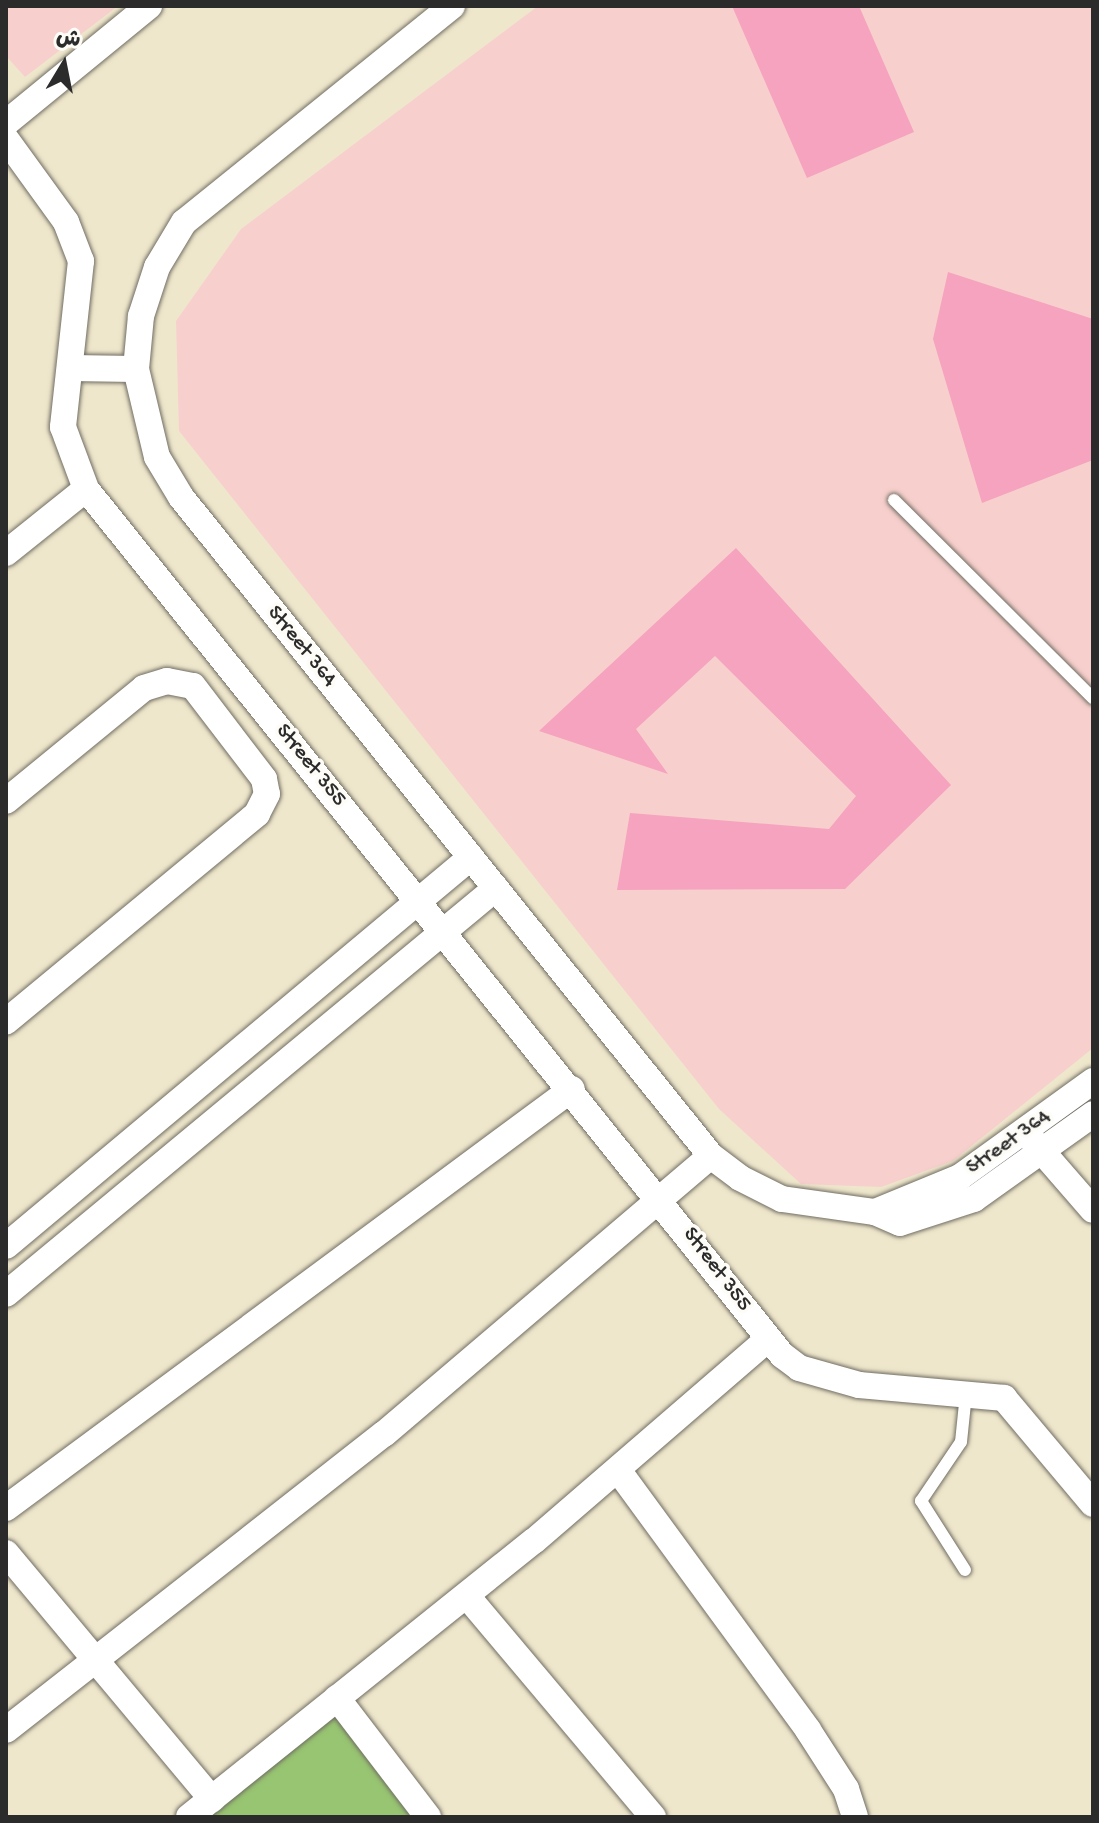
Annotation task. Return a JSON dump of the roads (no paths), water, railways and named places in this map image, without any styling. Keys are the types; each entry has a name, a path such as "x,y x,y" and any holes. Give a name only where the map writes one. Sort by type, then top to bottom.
{"street":[{"path":"6,123 149,6"},
{"name":"Street 364","path":"452,6 221,185 184,222 157,267 141,316 136,369 142,414 181,497 711,1156 782,1199 875,1212 900,1223 974,1199 1044,1154 1093,1114"},
{"name":"Street 355","path":"6,139 76,240 81,282 63,427 86,489 662,1199 767,1340 799,1368 829,1379 1004,1398 1093,1504"},
{"path":"70,368 136,369"},
{"path":"6,553 86,489"},
{"path":"6,801 144,688 167,681 193,686 264,779 267,794 257,814 6,1022"},
{"path":"6,1246 471,857"},
{"path":"6,1294 496,888"},
{"name":"Street 364","path":"875,1212 960,1177 1093,1081"},
{"path":"6,1508 572,1089"},
{"path":"1025,1132 1093,1210"},
{"path":"6,1730 384,1434 711,1156"},
{"path":"189,1817 467,1596 767,1340"},
{"path":"618,1470 825,1755 855,1817"},
{"path":"6,1553 212,1799"},
{"path":"467,1596 653,1817"},
{"path":"337,1698 428,1817"}],"lane":[{"path":"894,500 1093,698"},
{"path":"965,1570 921,1501 961,1442 966,1394"}]}
